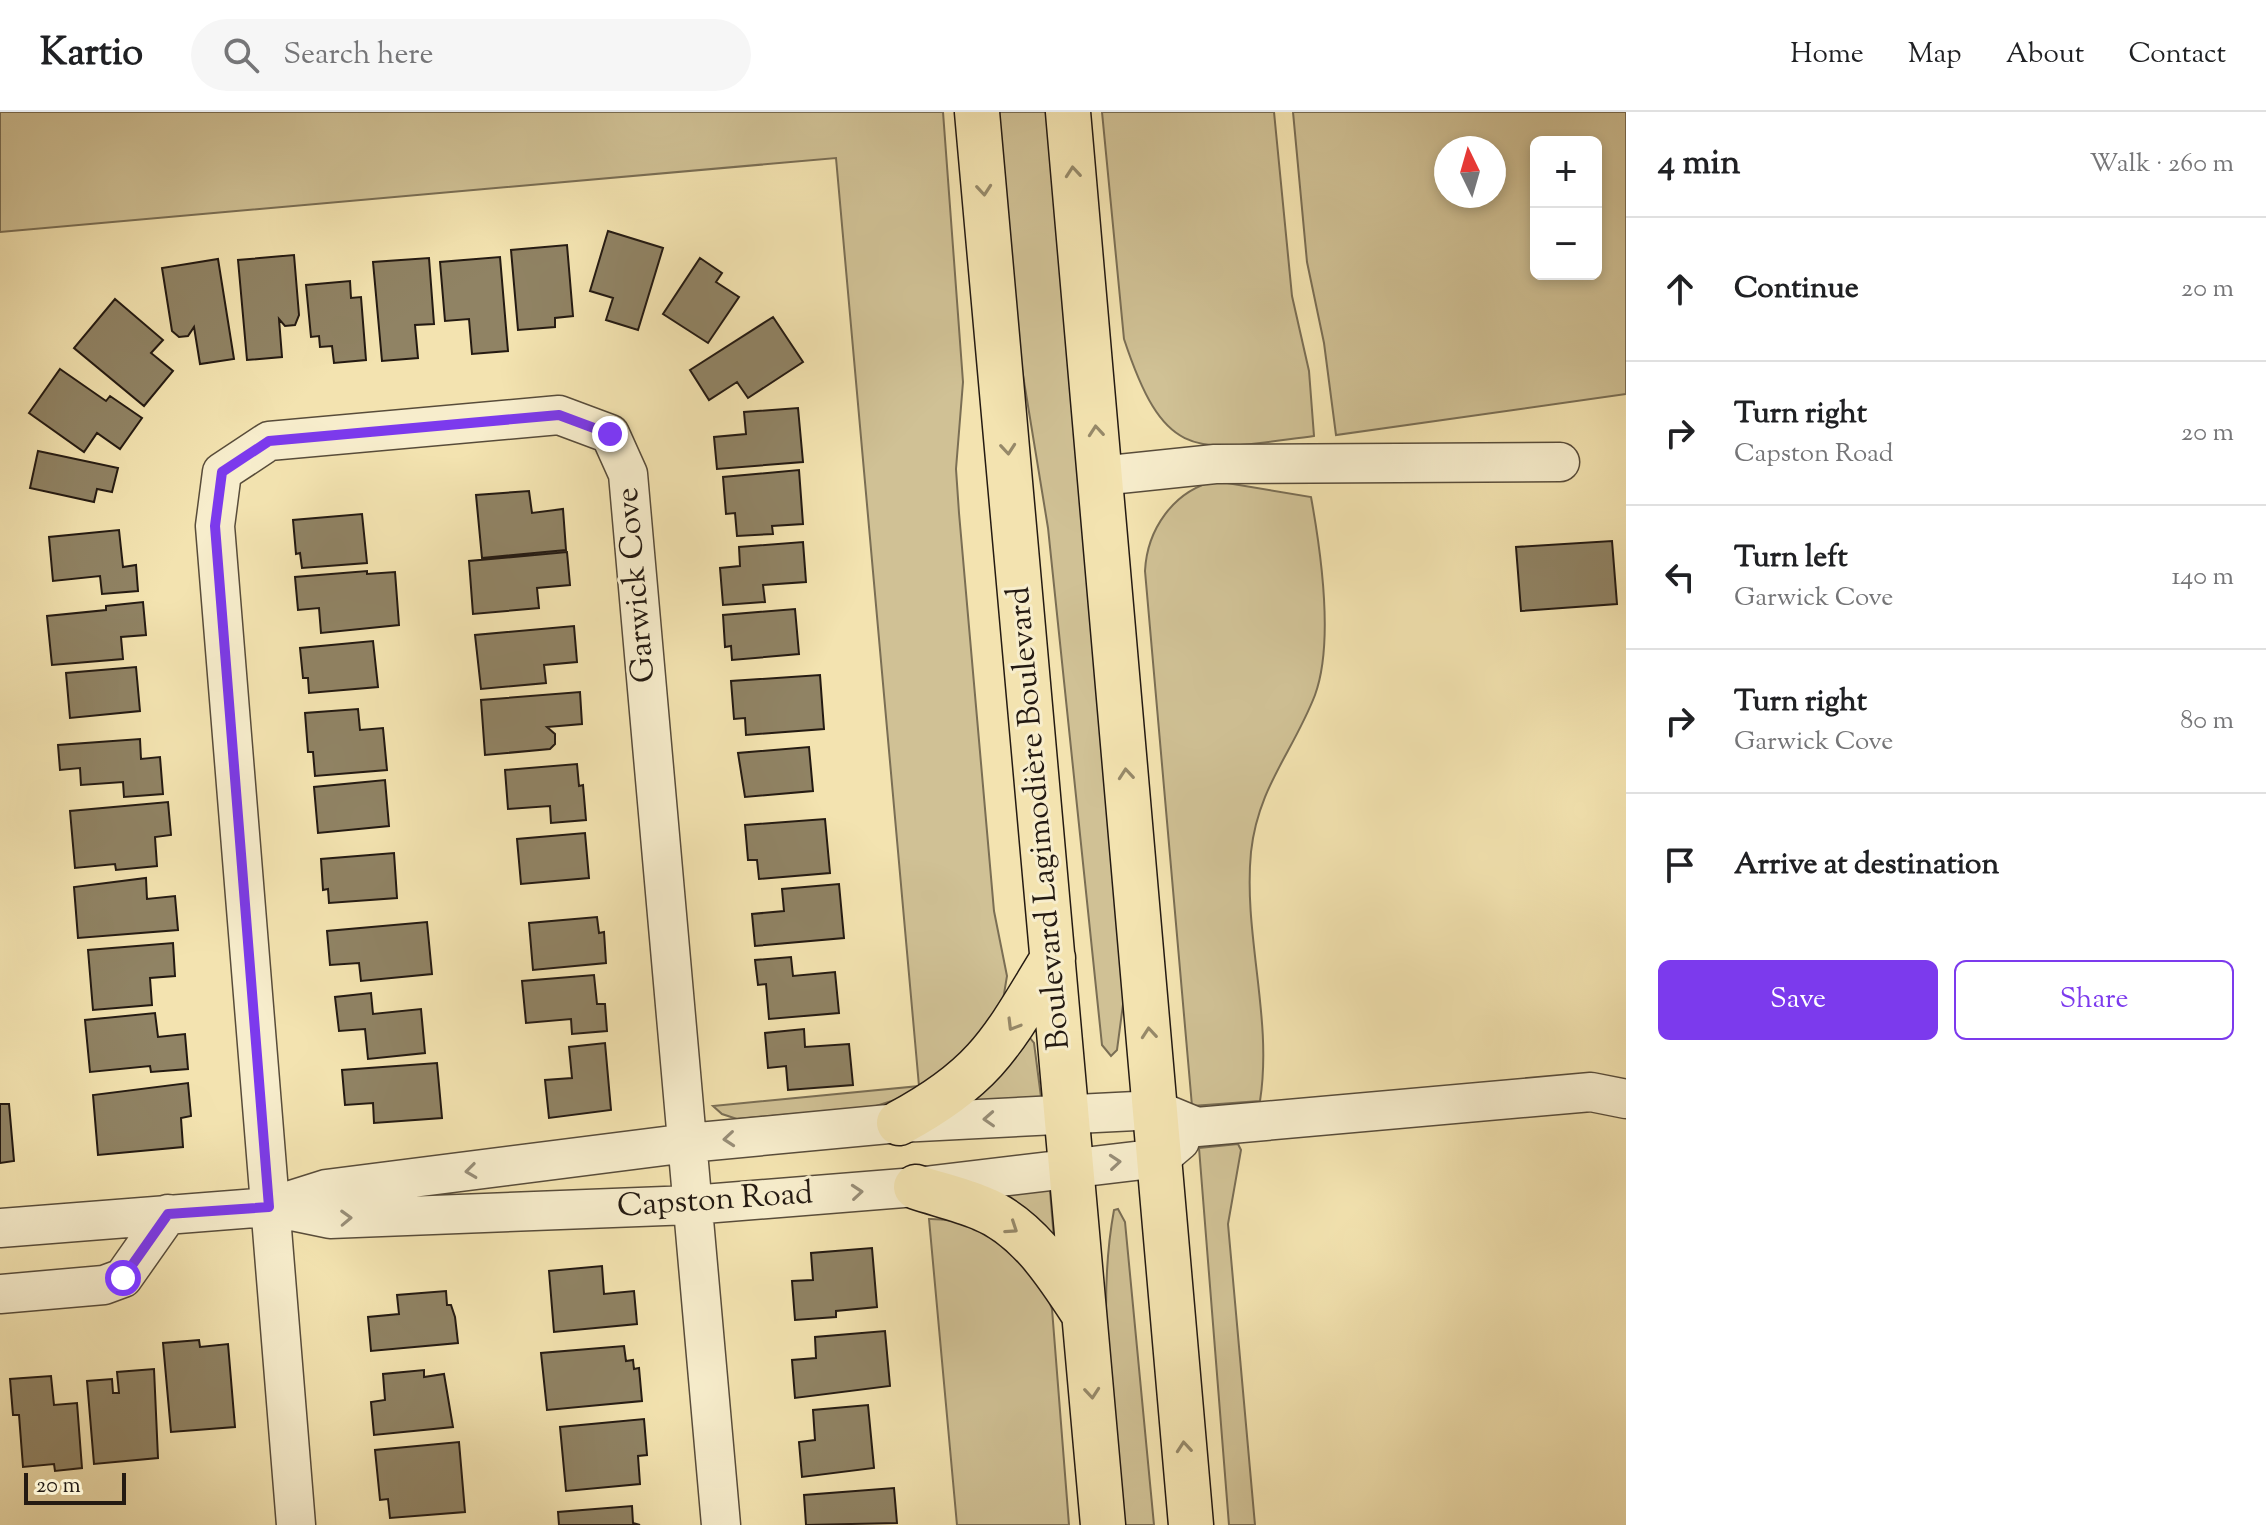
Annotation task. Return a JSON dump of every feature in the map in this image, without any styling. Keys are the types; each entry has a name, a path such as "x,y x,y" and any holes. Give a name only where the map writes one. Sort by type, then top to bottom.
{"main road":[{"name":"Boulevard Lagimodière Boulevard","path":"977,112 1103,1525"},
{"path":"1068,112 1191,1525"},
{"path":"899,1123 939,1102 970,1078 999,1047 1053,958"},
{"path":"916,1187 984,1208 1024,1235 1057,1274 1085,1315"}],"street":[{"name":"Garwick Cove","path":"296,1525 215,526 222,472 269,441 559,415 610,434 628,474 721,1525"},
{"path":"1100,476 1215,464 1560,462"},
{"path":"1156,1110 1197,1127 1591,1092 1626,1099"},
{"name":"Capston Road","path":"0,1228 269,1207 326,1189 688,1143 899,1123 1156,1110"},
{"path":"1160,1158 1197,1127"},
{"name":"Capston Road","path":"269,1207 330,1219 691,1205 916,1187 1071,1166 1160,1158"},
{"path":"0,1294 104,1285 123,1278 168,1214"}],"shaded area":[{"path":"0,112 943,112 963,382 956,469 959,513 994,911 1007,976 1002,1006 969,1057 901,1098 873,1107 737,1119 722,1114 713,1106 919,1086 836,158 0,232"},
{"path":"996,112 1046,112 1124,997 1117,1050 1111,1056 1102,1045 1048,528 1020,357"},
{"path":"1102,112 1274,112 1292,296 1309,371 1314,436 1241,445 1214,445 1191,441 1172,429 1155,410 1139,380 1124,339"},
{"path":"1293,112 1626,112 1626,394 1336,435 1324,343 1307,262"},
{"path":"1215,481 1311,497 1322,570 1325,624 1321,674 1315,695 1261,808 1251,852 1251,914 1263,1039 1260,1101 1192,1106 1145,571 1151,541 1165,514 1187,494"},
{"path":"1030,1038 1034,1043 1041,1097 962,1108"},
{"path":"1238,1144 1241,1150 1228,1224 1255,1525 1229,1525 1199,1148"},
{"path":"1048,1186 1050,1191 1054,1240 999,1191"},
{"path":"1118,1209 1125,1222 1154,1525 1123,1525 1106,1328 1109,1249 1114,1210"},
{"path":"929,1219 969,1225 1004,1244 1020,1258 1044,1290 1052,1309 1069,1525 957,1525"}],"building":[{"path":"608,231 663,248 638,330 606,320 613,298 590,291"},
{"path":"567,245 573,316 555,318 555,327 518,330 511,250"},
{"path":"294,255 299,315 295,325 285,326 279,319 282,357 247,360 238,260"},
{"path":"500,257 508,351 472,354 469,319 445,321 440,262"},
{"path":"429,258 434,324 415,325 418,358 382,361 373,262"},
{"path":"700,258 722,273 716,282 739,297 708,343 663,314"},
{"path":"218,259 234,359 200,364 194,327 188,336 179,337 172,331 162,268"},
{"path":"350,281 351,298 361,297 366,360 334,363 332,346 320,347 319,336 311,337 306,285"},
{"path":"115,299 163,340 151,353 173,371 144,406 74,348"},
{"path":"773,317 803,362 748,398 737,382 709,400 690,370"},
{"path":"60,369 106,401 110,396 142,418 120,449 97,433 84,452 29,413"},
{"path":"798,408 803,462 717,469 714,437 746,434 744,412"},
{"path":"38,451 118,468 112,492 97,489 94,502 30,488"},
{"path":"799,470 803,524 772,526 773,534 737,536 735,513 726,514 723,477"},
{"path":"529,491 532,513 563,509 566,550 482,558 476,495"},
{"path":"362,514 367,563 302,568 300,553 296,554 293,520"},
{"path":"119,530 123,567 136,565 138,591 102,594 100,576 53,581 49,537"},
{"path":"1612,541 1617,604 1521,611 1516,547"},
{"path":"803,542 806,582 763,585 765,602 723,605 720,568 740,566 739,547"},
{"path":"567,552 570,585 537,588 539,608 473,614 469,561"},
{"path":"367,571 367,574 395,572 399,625 321,633 319,608 298,610 295,577"},
{"path":"143,602 146,635 121,637 123,659 52,665 47,616 106,610 106,606"},
{"path":"795,609 799,654 732,660 731,646 725,647 723,615"},
{"path":"574,626 577,662 544,665 546,683 481,689 475,635"},
{"path":"373,641 378,687 309,693 308,678 303,678 300,648"},
{"path":"136,667 140,711 70,718 66,673"},
{"path":"820,675 824,729 746,735 745,718 734,719 731,681"},
{"path":"580,692 582,724 547,727 555,734 555,744 550,749 485,755 481,700"},
{"path":"358,709 360,730 383,728 387,770 315,776 313,752 308,752 305,713"},
{"path":"140,739 141,759 160,757 163,794 124,797 123,782 81,785 80,768 60,770 58,745"},
{"path":"809,747 813,791 745,797 738,753"},
{"path":"577,764 579,786 583,785 586,820 551,823 550,806 508,809 505,770"},
{"path":"385,780 389,826 318,833 314,787"},
{"path":"168,802 171,835 155,837 157,866 116,870 115,864 75,868 70,811"},
{"path":"825,819 830,873 759,879 757,860 748,860 745,825"},
{"path":"585,833 589,878 521,884 517,839"},
{"path":"394,853 397,898 329,903 328,889 323,890 321,859"},
{"path":"146,878 147,899 175,896 178,930 78,938 74,887"},
{"path":"839,884 844,938 755,946 752,914 784,911 782,889"},
{"path":"597,917 599,933 604,932 606,963 533,970 529,923"},
{"path":"427,922 432,974 361,981 359,963 330,965 327,931"},
{"path":"173,943 175,976 150,978 152,1005 93,1010 88,950"},
{"path":"791,957 793,976 835,972 839,1013 769,1019 766,984 758,985 755,960"},
{"path":"594,975 597,1004 605,1004 607,1031 572,1034 571,1019 526,1023 522,981"},
{"path":"371,993 373,1014 421,1009 425,1053 368,1059 365,1029 339,1031 335,997"},
{"path":"155,1013 158,1037 185,1034 188,1069 151,1072 150,1066 90,1072 85,1020"},
{"path":"804,1029 805,1047 849,1044 853,1085 788,1090 786,1066 768,1068 765,1033"},
{"path":"605,1043 611,1110 549,1118 545,1080 572,1078 569,1047"},
{"path":"437,1063 442,1118 374,1123 373,1103 345,1105 342,1070"},
{"path":"188,1083 191,1116 181,1118 183,1147 98,1155 93,1095"},
{"path":"0,1104 9,1104 14,1161 0,1163"},
{"path":"872,1248 877,1307 836,1311 836,1317 795,1320 792,1281 813,1280 811,1253"},
{"path":"602,1266 604,1294 634,1291 637,1324 554,1332 549,1271"},
{"path":"446,1291 447,1305 451,1305 455,1317 458,1343 371,1351 368,1317 399,1314 397,1295"},
{"path":"885,1331 890,1386 795,1398 792,1360 816,1358 815,1337"},
{"path":"199,1340 200,1347 228,1344 235,1427 171,1432 163,1343"},
{"path":"624,1346 626,1361 633,1360 634,1369 639,1368 642,1401 547,1410 541,1353"},
{"path":"154,1369 158,1458 94,1464 87,1381 112,1379 113,1393 119,1393 117,1372"},
{"path":"424,1370 424,1377 444,1374 453,1427 374,1435 371,1402 385,1400 383,1374"},
{"path":"51,1376 54,1405 77,1403 82,1468 55,1471 54,1464 23,1467 19,1415 13,1415 10,1379"},
{"path":"868,1405 874,1468 802,1477 799,1442 815,1440 813,1410"},
{"path":"644,1419 647,1455 638,1456 640,1484 566,1491 560,1427"},
{"path":"459,1442 465,1512 390,1518 388,1499 380,1500 375,1450"},
{"path":"894,1488 897,1523 806,1525 804,1495"},
{"path":"632,1506 633,1523 640,1525 559,1525 558,1512"}],"route":[{"path":"123,1278 168,1214 269,1207 215,526 222,472 269,441 559,415 610,434"}]}
